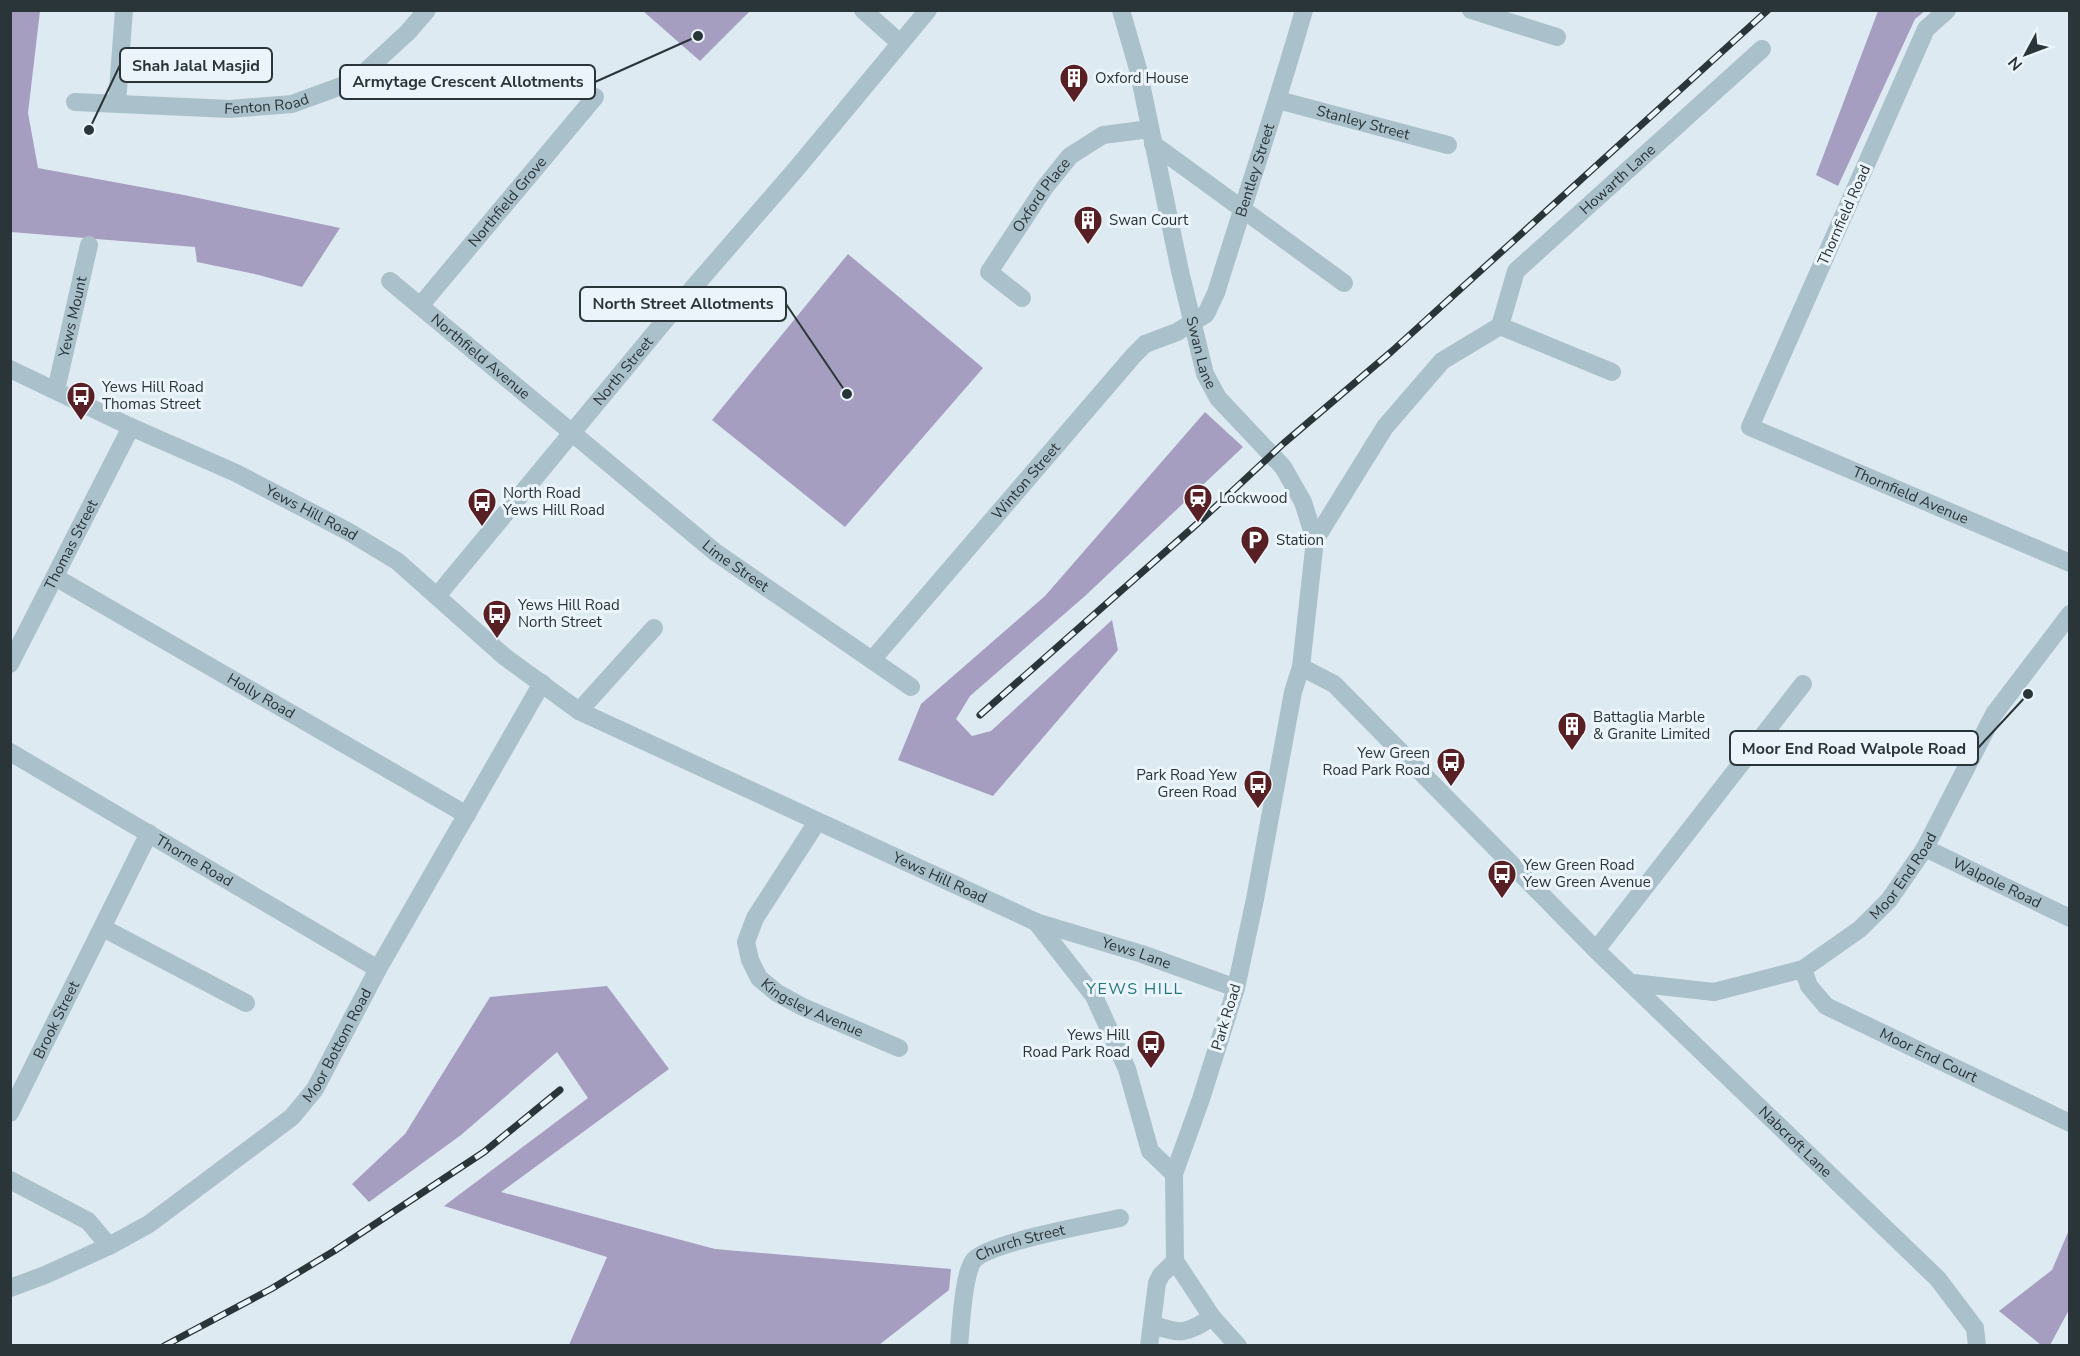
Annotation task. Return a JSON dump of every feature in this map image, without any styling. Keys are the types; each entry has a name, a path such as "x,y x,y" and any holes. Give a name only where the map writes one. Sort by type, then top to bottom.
{"street":[{"path":"117,103 124,10"},
{"name":"Fenton Road","path":"75,102 230,109 292,104 355,81 408,32 427,10"},
{"path":"862,10 900,43"},
{"name":"North Street","path":"437,596 571,433 928,10"},
{"name":"Swan Lane","path":"1121,10 1138,69 1180,271 1205,374 1218,398 1283,467 1303,502 1315,540 1301,667"},
{"name":"Bentley Street","path":"1192,321 1206,314 1216,293 1278,100 1304,10"},
{"name":"Thornfield Road","path":"1750,427 1926,29 1947,10"},
{"path":"1472,11 1557,37"},
{"name":"Howarth Lane","path":"1500,326 1516,271 1762,49"},
{"name":"Northfield Grove","path":"420,306 595,97"},
{"name":"Stanley Street","path":"1278,100 1448,145"},
{"name":"Oxford Place","path":"1022,298 989,272 1045,187 1070,156 1103,135 1152,136"},
{"path":"1152,136 1241,210 1344,283"},
{"name":"Yews Mount","path":"56,390 89,245"},
{"name":"Northfield Avenue","path":"390,281 571,433"},
{"name":"Winton Street","path":"872,660 1145,344 1177,332 1192,321"},
{"path":"1315,540 1386,428 1442,361 1500,326 1612,372"},
{"name":"Yews Hill Road","path":"10,369 131,427 236,473 341,528 397,561 505,657 579,711 1036,922 1095,996 1127,1070 1150,1151 1174,1174"},
{"name":"Thomas Street","path":"10,664 131,427"},
{"name":"Thornfield Avenue","path":"1750,427 2070,563"},
{"name":"Lime Street","path":"571,433 715,552 911,687"},
{"name":"Holly Road","path":"55,577 467,815"},
{"name":"Moor End Road","path":"1633,983 1714,992 1803,969 1860,929 1890,900 1925,848 1994,714 2070,614"},
{"path":"579,711 654,628"},
{"name":"Nabcroft Lane","path":"1301,667 1334,684 1596,950 1633,983 1938,1279 1975,1328 1977,1346"},
{"name":"Park Road","path":"1175,1261 1174,1174 1201,1099 1236,988 1255,899 1293,692 1301,667"},
{"name":"Moor Bottom Road","path":"10,1288 109,1246 149,1224 292,1117 315,1089 378,969 542,683"},
{"path":"1596,950 1803,684"},
{"name":"Thorne Road","path":"10,752 378,969"},
{"name":"Kingsley Avenue","path":"817,822 755,918 746,942 750,960 759,978 777,993 803,1007 899,1048"},
{"name":"Brook Street","path":"10,1113 149,833"},
{"name":"Walpole Road","path":"1925,848 2070,918"},
{"name":"Yews Lane","path":"1036,922 1142,954 1236,988"},
{"path":"103,928 246,1003"},
{"name":"Moor End Court","path":"1803,969 1809,986 1826,1006 2070,1123"},
{"path":"10,1180 88,1221 109,1246"},
{"name":"Church Street","path":"959,1346 966,1280 974,1260 994,1248 1120,1218"},
{"path":"1149,1346 1157,1282 1175,1261 1212,1317 1238,1346"},
{"path":"1152,1324 1173,1332 1194,1329 1212,1317"}],"shaded area":[{"path":"10,11 40,11 28,113 38,168 184,195 340,228 302,287 197,262 195,247 11,232"},
{"path":"643,11 750,11 700,61"},
{"path":"1878,11 1925,11 1915,19 1838,186 1816,175"},
{"path":"848,254 983,368 845,527 712,420"},
{"path":"1205,412 1243,447 1085,596 970,696 956,719 972,736 991,731 1112,620 1118,650 993,796 898,760 921,704 1045,596"},
{"path":"607,986 669,1069 501,1192 715,1249 951,1269 949,1290 879,1345 569,1345 607,1257 444,1206 588,1098 557,1052 461,1135 369,1202 352,1184 405,1134 490,997"},
{"path":"2069,1230 2069,1310 2050,1345 2041,1345 1999,1311 2052,1270"}],"railway":[{"path":"980,715 1198,523 1284,443 1391,352 1768,10"},
{"path":"164,1346 271,1289 334,1251 484,1152 560,1090"}],"place":[{"name":"Armytage Crescent Allotments","path":"698,36"},
{"name":"Oxford House","path":"1074,104"},
{"name":"Shah Jalal Masjid","path":"89,130"},
{"name":"Swan Court","path":"1088,246"},
{"name":"North Street Allotments","path":"847,394"},
{"name":"Yews Hill Road Thomas Street","path":"81,422"},
{"name":"Lockwood","path":"1198,524"},
{"name":"North Road Yews Hill Road","path":"482,528"},
{"name":"Station","path":"1255,566"},
{"name":"Yews Hill Road North Street","path":"497,640"},
{"name":"Moor End Road Walpole Road","path":"2028,694"},
{"name":"Battaglia Marble & Granite Limited","path":"1572,752"},
{"name":"Yew Green Road Park Road","path":"1451,788"},
{"name":"Park Road Yew Green Road","path":"1258,810"},
{"name":"Yew Green Road Yew Green Avenue","path":"1502,900"},
{"name":"Yews Hill Road Park Road","path":"1151,1070"}],"district":[{"name":"YEWS HILL","path":"1135,988"}]}
